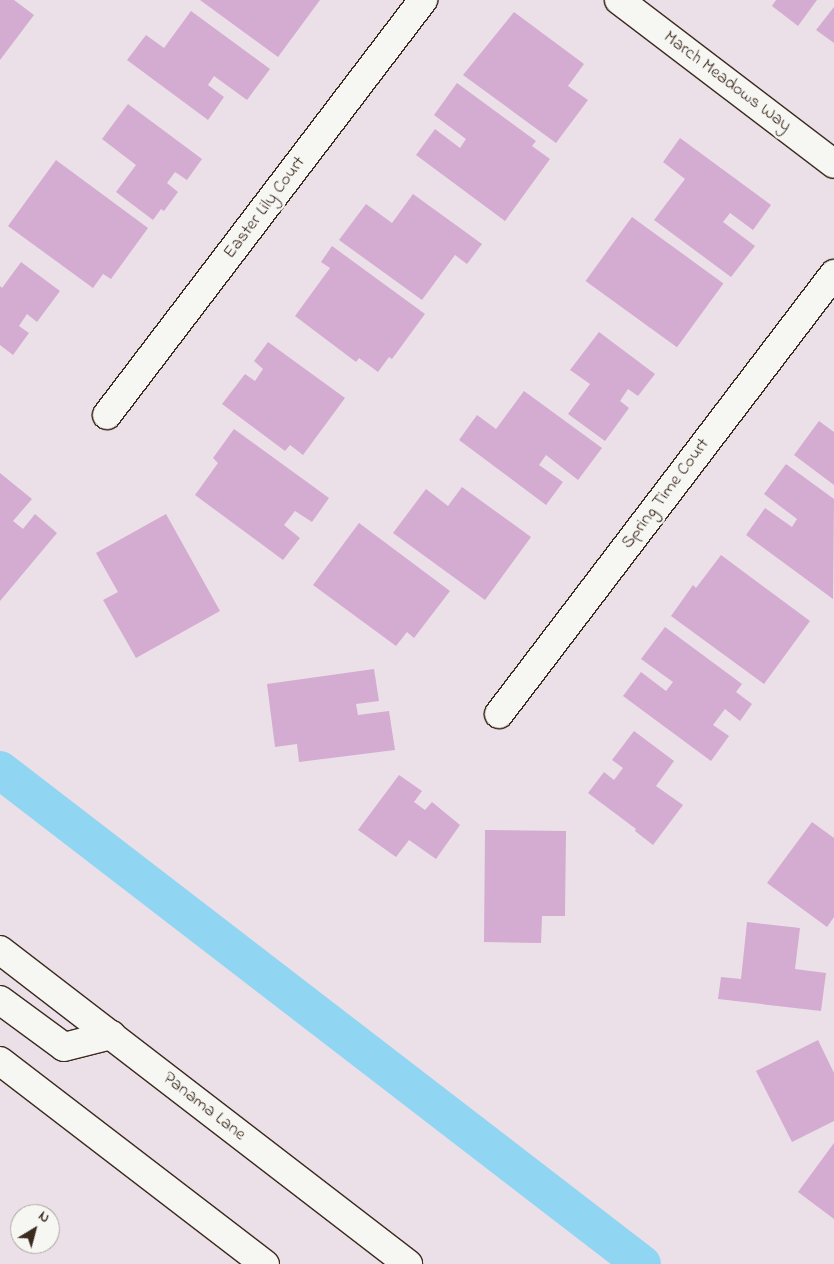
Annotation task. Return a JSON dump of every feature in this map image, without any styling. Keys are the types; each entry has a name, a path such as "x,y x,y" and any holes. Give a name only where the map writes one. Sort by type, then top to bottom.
{"street":[{"name":"Easter Lily Court","path":"106,415 423,0"},
{"name":"March Meadows Way","path":"619,0 834,164"},
{"name":"Spring Time Court","path":"499,714 834,274"},
{"name":"Panama Lane","path":"0,950 408,1264"},
{"path":"0,1000 64,1046 111,1036"},
{"path":"0,1061 264,1264"}],"building":[{"path":"0,0 14,0 34,15 0,60"},
{"path":"200,0 320,0 278,57"},
{"path":"776,0 817,0 798,26 772,6"},
{"path":"834,7 834,43 816,30"},
{"path":"191,11 270,69 247,100 214,76 208,85 224,97 208,120 127,60 146,35 164,48"},
{"path":"514,12 584,64 568,86 588,100 556,143 463,75"},
{"path":"457,83 536,141 532,146 550,159 505,221 416,155 435,129 460,148 466,139 434,115"},
{"path":"128,104 202,159 187,180 175,172 167,183 178,192 164,211 161,209 153,220 116,192 136,165 102,139"},
{"path":"680,138 771,205 753,230 730,213 723,222 755,246 731,277 654,220 685,179 663,162"},
{"path":"56,160 148,228 111,279 103,274 93,288 8,226"},
{"path":"413,194 482,244 467,264 455,255 422,300 339,240 366,204 392,223"},
{"path":"632,217 723,283 677,347 586,281"},
{"path":"332,246 425,314 392,359 389,357 378,372 359,358 356,362 295,316 330,268 321,262"},
{"path":"21,262 60,291 37,322 27,314 19,326 29,333 13,355 0,345 0,286 2,288"},
{"path":"599,332 655,374 638,396 628,389 620,401 629,408 605,441 568,414 590,384 570,370"},
{"path":"268,342 345,398 303,455 290,445 285,451 222,404 245,374 255,381 263,369 254,361"},
{"path":"524,391 602,448 578,480 546,455 539,465 563,482 546,505 459,440 477,415 496,429"},
{"path":"819,421 834,432 834,485 794,455"},
{"path":"234,429 329,498 312,522 295,511 284,525 300,538 283,560 195,495 218,463 213,458"},
{"path":"786,464 834,499 833,599 746,535 765,508 792,527 797,519 764,494"},
{"path":"0,473 32,499 13,521 23,529 35,514 57,533 0,601"},
{"path":"462,487 531,537 485,600 393,533 426,489 448,506"},
{"path":"166,514 220,611 136,658 103,600 118,592 96,553"},
{"path":"359,523 450,591 414,638 407,632 396,646 313,585"},
{"path":"721,555 810,621 764,684 671,616 693,585 696,588"},
{"path":"665,627 742,684 736,692 752,704 740,721 725,709 713,725 729,736 711,761 623,696 641,672 666,691 673,682 641,659"},
{"path":"374,669 379,701 356,704 358,715 389,711 395,750 299,762 297,744 275,747 267,684"},
{"path":"634,731 674,761 656,786 683,805 653,845 635,831 636,829 588,793 604,772 614,780 623,768 612,760"},
{"path":"399,775 422,791 414,802 425,810 432,802 460,825 436,859 409,840 396,857 358,830"},
{"path":"812,822 834,838 834,917 827,927 767,883"},
{"path":"485,830 566,831 565,916 542,916 541,943 484,942"},
{"path":"747,922 800,928 795,969 826,973 821,1011 718,999 721,977 741,979"},
{"path":"818,1040 834,1073 834,1121 792,1142 756,1071"},
{"path":"834,1143 834,1219 798,1192"}],"waterway":[{"path":"0,770 642,1264"}]}
